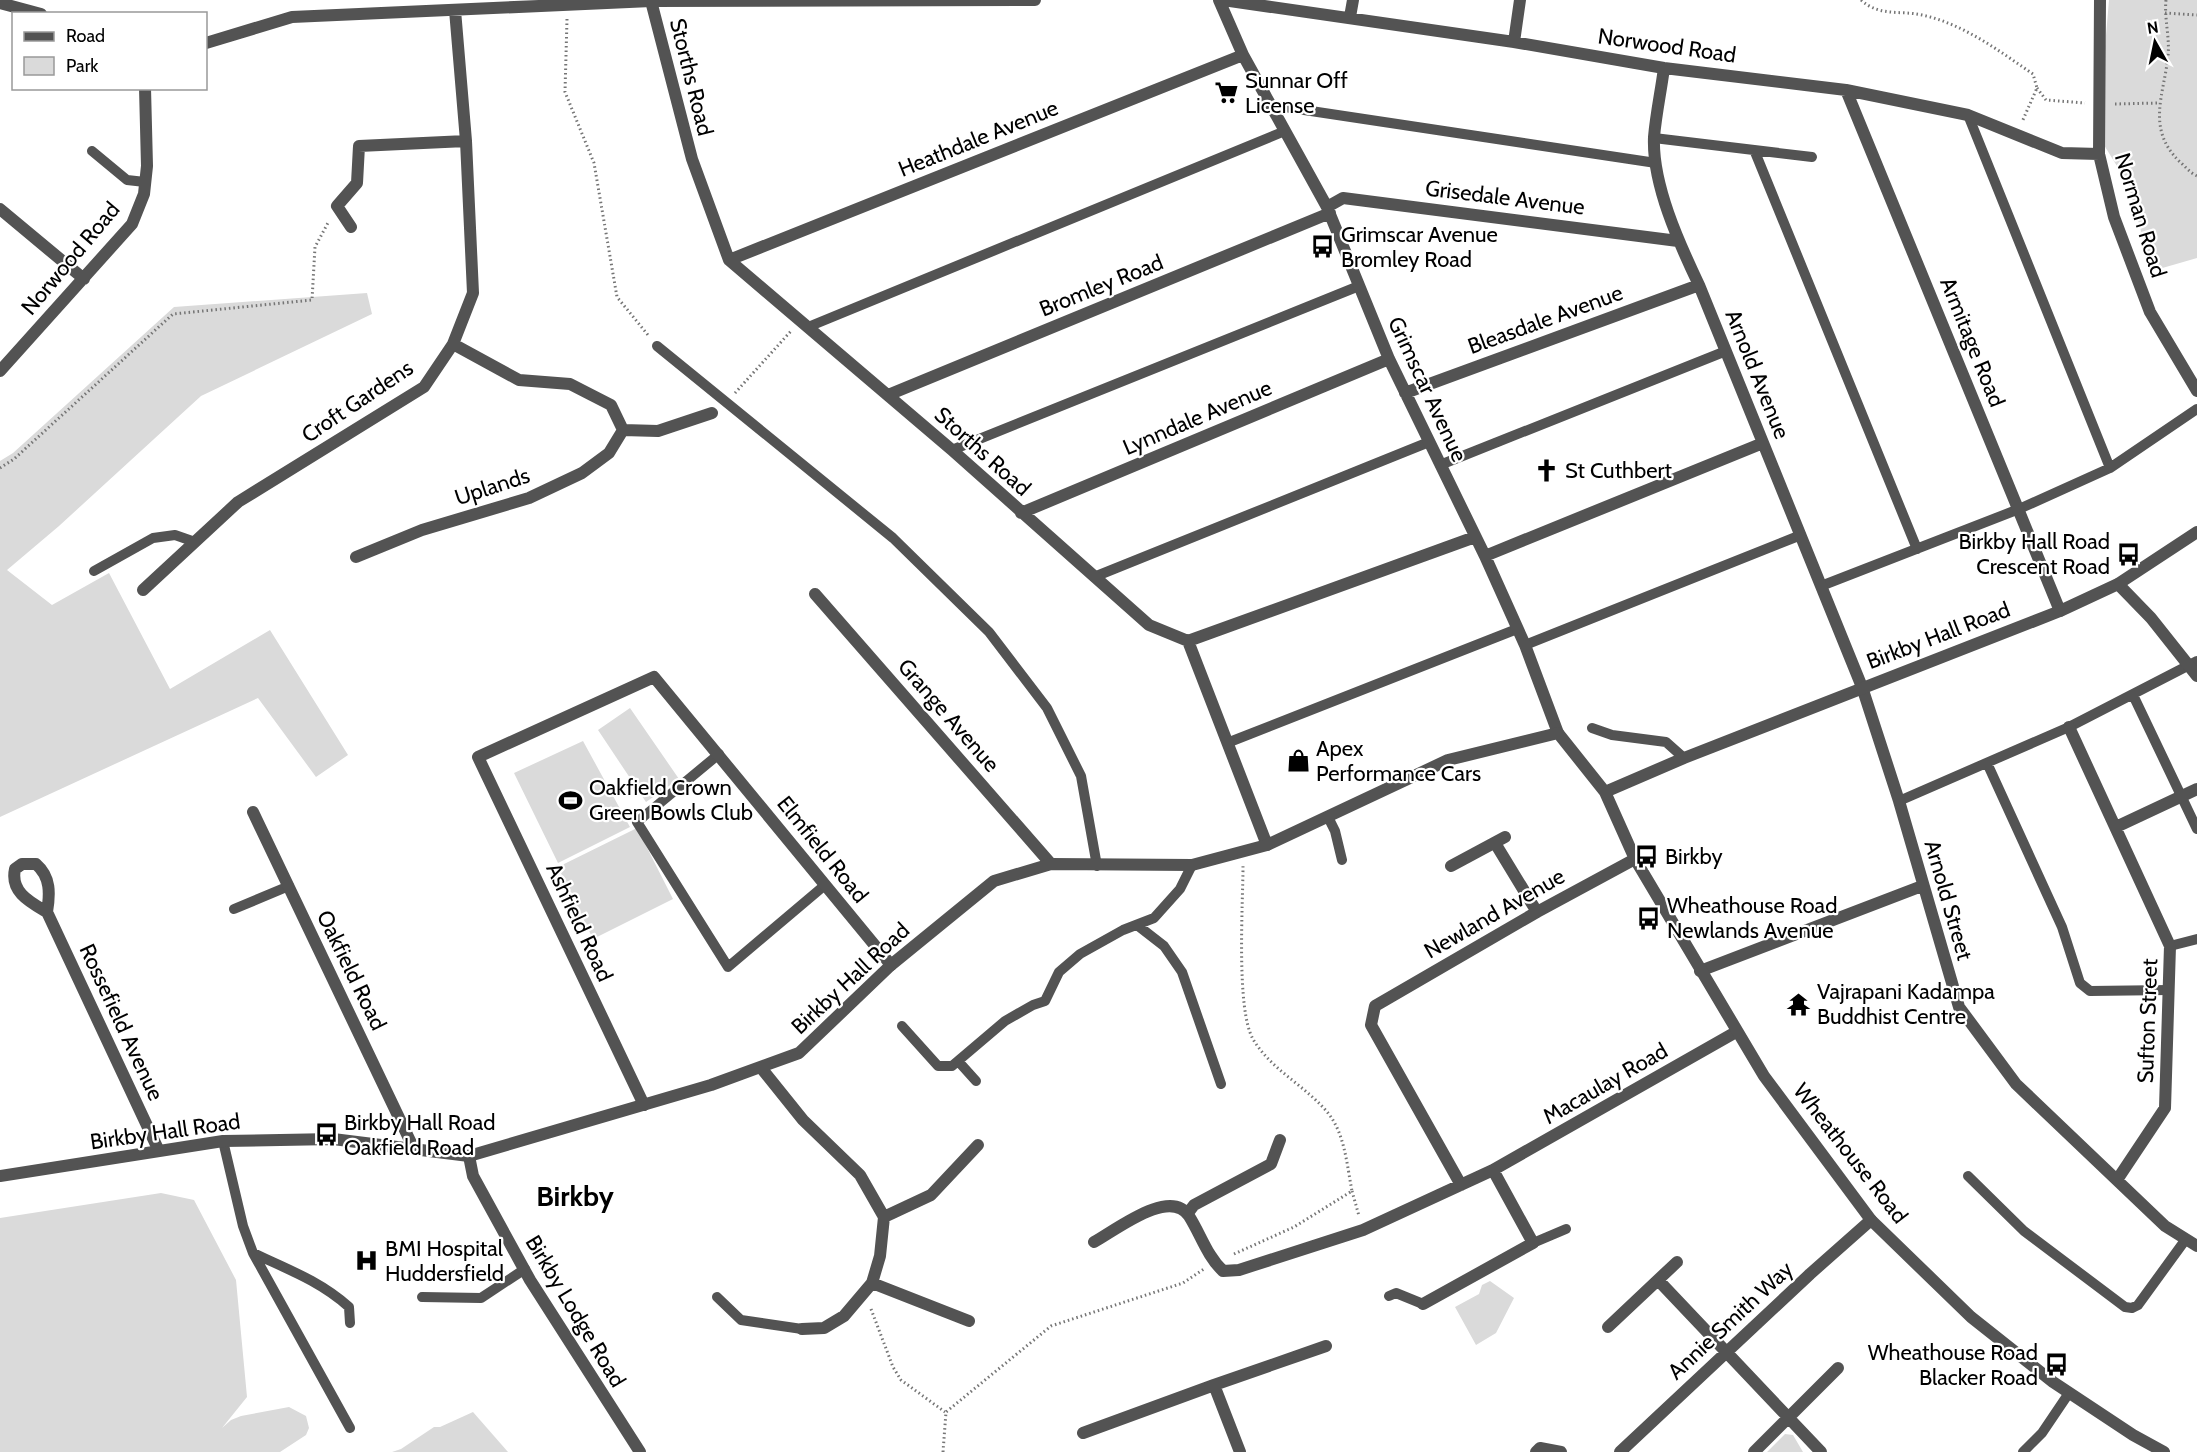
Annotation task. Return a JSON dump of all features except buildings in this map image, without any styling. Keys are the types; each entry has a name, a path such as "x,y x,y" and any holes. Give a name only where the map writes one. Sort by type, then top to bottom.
{"street":[{"path":"207,43 292,17 651,1 1035,0"},
{"name":"Grimscar Avenue","path":"1219,0 1243,55 1329,210 1389,359 1485,556 1525,645 1558,733 1605,792"},
{"name":"Norwood Road","path":"1223,0 1514,42 1664,68 1846,90 1968,115 2062,153 2098,154"},
{"path":"1350,17 1353,0"},
{"path":"1514,42 1520,0"},
{"name":"Norman Road","path":"2100,0 2098,154 2114,217 2150,312 2197,391"},
{"name":"Storths Road","path":"651,1 692,159 729,260 952,450 1149,625 1188,640"},
{"path":"0,3 34,12"},
{"name":"Croft Gardens","path":"143,590 238,502 424,387 453,344 473,293 466,141 455,10"},
{"name":"Heathdale Avenue","path":"729,260 1243,55"},
{"name":"Arnold Avenue","path":"1664,68 1654,138 1656,163 1678,241 1699,285 1862,687"},
{"name":"Norwood Road","path":"0,371 132,224 144,194 146,90"},
{"name":"Armitage Road","path":"1846,90 2061,611"},
{"path":"351,227 337,206 357,183 359,146 466,141"},
{"name":"Grisedale Avenue","path":"1329,210 1343,198 1678,241"},
{"path":"0,209 84,279"},
{"name":"Bromley Road","path":"888,395 1329,210"},
{"name":"Bleasdale Avenue","path":"1405,393 1699,285"},
{"path":"453,344 519,380 570,384 611,405 623,430 658,431 712,413"},
{"name":"Lynndale Avenue","path":"1021,513 1389,359"},
{"name":"Uplands","path":"356,557 422,531 540,493 582,473 609,453 623,430"},
{"path":"1485,556 1763,443"},
{"name":"Birkby Hall Road","path":"1605,792 1862,687 2061,611 2118,584 2197,532"},
{"path":"1267,845 1188,640 1475,537"},
{"path":"2118,584 2195,668"},
{"name":"Grange Avenue","path":"815,594 1051,864"},
{"name":"Elmfield Road","path":"478,757 654,677 891,965"},
{"name":"Arnold Street","path":"1862,687 1899,801 1959,1006 2016,1084 2165,1226 2192,1242"},
{"name":"Sufton Street","path":"2069,727 2170,946 2165,1108 2118,1180"},
{"name":"Birkby Hall Road","path":"0,1176 97,1162 158,1149 223,1141 333,1139 413,1147 469,1156 762,1069 799,1053 891,965 993,881 1051,864 1097,866 1192,864 1267,845 1448,760 1558,733"},
{"name":"Ashfield Road","path":"478,757 644,1105"},
{"path":"2116,826 2197,789"},
{"name":"Wheathouse Road","path":"1605,792 1635,859 1736,1032 1764,1076 1871,1220 1971,1317 2070,1393 2164,1452"},
{"name":"Oakfield Road","path":"253,812 413,1147"},
{"path":"1451,866 1500,840 1537,912"},
{"name":"Newland Avenue","path":"1461,1185 1371,1025 1376,1006 1537,912 1635,859"},
{"path":"1700,971 1923,886"},
{"name":"Rossefield Avenue","path":"47,912 158,1149"},
{"name":"Macaulay Road","path":"1188,1213 1214,1262 1224,1271 1239,1270 1363,1230 1493,1170 1736,1032"},
{"path":"762,1069 802,1120 860,1175 884,1217 880,1256 872,1283 844,1316 824,1328 802,1329"},
{"path":"1094,1242 1159,1206 1175,1204 1188,1213 1194,1205 1271,1164 1280,1140"},
{"path":"884,1217 931,1195 978,1145"},
{"name":"Birkby Lodge Road","path":"469,1156 473,1176 525,1269 640,1452"},
{"path":"1423,1304 1533,1243 1493,1170"},
{"name":"Annie Smith Way","path":"1620,1452 1871,1220"},
{"path":"1608,1327 1677,1262"},
{"path":"1658,1280 1821,1452"},
{"path":"872,1283 969,1321"},
{"path":"1083,1433 1326,1346"},
{"path":"1754,1452 1838,1368"},
{"path":"1214,1385 1240,1452"},
{"path":"1536,1452 1540,1448 1561,1452"}],"lane":[{"path":"1271,105 1656,163"},
{"path":"1968,115 2110,468"},
{"path":"804,324 1285,131"},
{"path":"1654,138 1755,152 1812,157"},
{"path":"92,151 126,180 145,182"},
{"path":"1755,152 1917,549"},
{"path":"952,450 1359,286"},
{"path":"657,346 893,538 989,632 1047,708 1081,776 1097,866"},
{"path":"1440,465 1726,351"},
{"path":"1821,586 2019,509 2110,468 2197,409"},
{"path":"1094,577 1429,442"},
{"path":"94,571 153,538 175,535 195,542"},
{"path":"1525,645 1800,535"},
{"path":"1227,743 1517,628"},
{"path":"1899,801 2069,727 2133,695 2195,668"},
{"path":"2133,695 2183,795 2197,829"},
{"path":"1592,728 1612,735 1666,742 1684,758"},
{"path":"719,754 637,822 728,967 825,885"},
{"path":"1987,763 2062,927 2080,984 2090,991 2169,990"},
{"path":"1328,817 1335,831 1342,860"},
{"path":"902,1026 938,1066 952,1066 1005,1021 1032,1005 1046,1002 1059,972 1080,954 1154,918 1180,889 1192,864"},
{"path":"234,909 289,886"},
{"path":"1137,925 1164,946 1182,972 1221,1084"},
{"path":"2170,946 2197,939"},
{"path":"958,1060 976,1081"},
{"path":"223,1141 243,1226 253,1253 350,1428"},
{"path":"1968,1176 2024,1231 2125,1307 2132,1308 2138,1305 2192,1242"},
{"path":"1533,1243 1566,1229"},
{"path":"253,1253 300,1273 334,1294 349,1307 350,1323"},
{"path":"422,1297 481,1298 525,1269"},
{"path":"1389,1296 1396,1293 1423,1304"},
{"path":"717,1298 741,1320 802,1329"},
{"path":"2023,1452 2042,1433 2070,1393"}],"path":[{"path":"1861,0 1870,8 1893,14 1922,15 1979,37 2033,74 2037,88 2046,100 2098,104 2158,103"},
{"path":"2166,0 2164,13 2168,54 2158,103 2159,115 2168,150 2197,176"},
{"path":"568,5 565,92 594,163 617,297 657,346"},
{"path":"2164,13 2197,15"},
{"path":"2016,135 2037,88"},
{"path":"0,468 14,459 173,314 312,300 315,247 337,206"},
{"path":"726,404 804,324"},
{"path":"1352,1191 1363,1230"},
{"path":"859,1298 869,1305 892,1368 901,1380 946,1412"}],"green space":[{"path":"2109,0 2197,0 2197,258 2152,271 2128,184 2104,145 2105,47"},
{"path":"367,293 372,314 201,396 59,526 7,570 52,605 109,573 170,689 270,630 348,755 316,777 258,698 0,817 0,461 13,453 174,307"},
{"path":"630,708 679,779 646,802 598,730"},
{"name":"Oakfield Crown Green Bowls Club","path":"583,741 630,827 558,863 514,773"},
{"path":"637,828 673,899 593,939 558,867"},
{"path":"161,1193 194,1200 236,1280 247,1397 222,1428 231,1420 241,1416 289,1407 306,1416 309,1428 306,1435 280,1452 0,1452 0,1218"},
{"path":"1490,1281 1514,1298 1496,1333 1476,1345 1455,1307 1479,1294 1482,1285"},
{"path":"473,1412 508,1452 392,1452 401,1449 434,1427 440,1427"},
{"path":"1785,1434 1793,1435 1803,1452 1767,1452"}],"place":[{"name":"Sunnar Off License","path":"1227,93"},
{"name":"Grimscar Avenue Bromley Road","path":"1323,247"},
{"name":"St Cuthbert","path":"1547,470"},
{"name":"Birkby Hall Road Crescent Road","path":"2128,554"},
{"name":"Apex Performance Cars","path":"1298,761"},
{"name":"Oakfield Crown Green Bowls Club","path":"571,800"},
{"name":"Birkby","path":"1647,856"},
{"name":"Wheathouse Road Newlands Avenue","path":"1649,918"},
{"name":"Vajrapani Kadampa Buddhist Centre","path":"1799,1004"},
{"name":"Birkby Hall Road Oakfield Road","path":"326,1135"},
{"name":"BMI Hospital Huddersfield","path":"367,1261"},
{"name":"Wheathouse Road Blacker Road","path":"2056,1365"}],"district":[{"name":"Birkby","path":"575,1196"}]}
